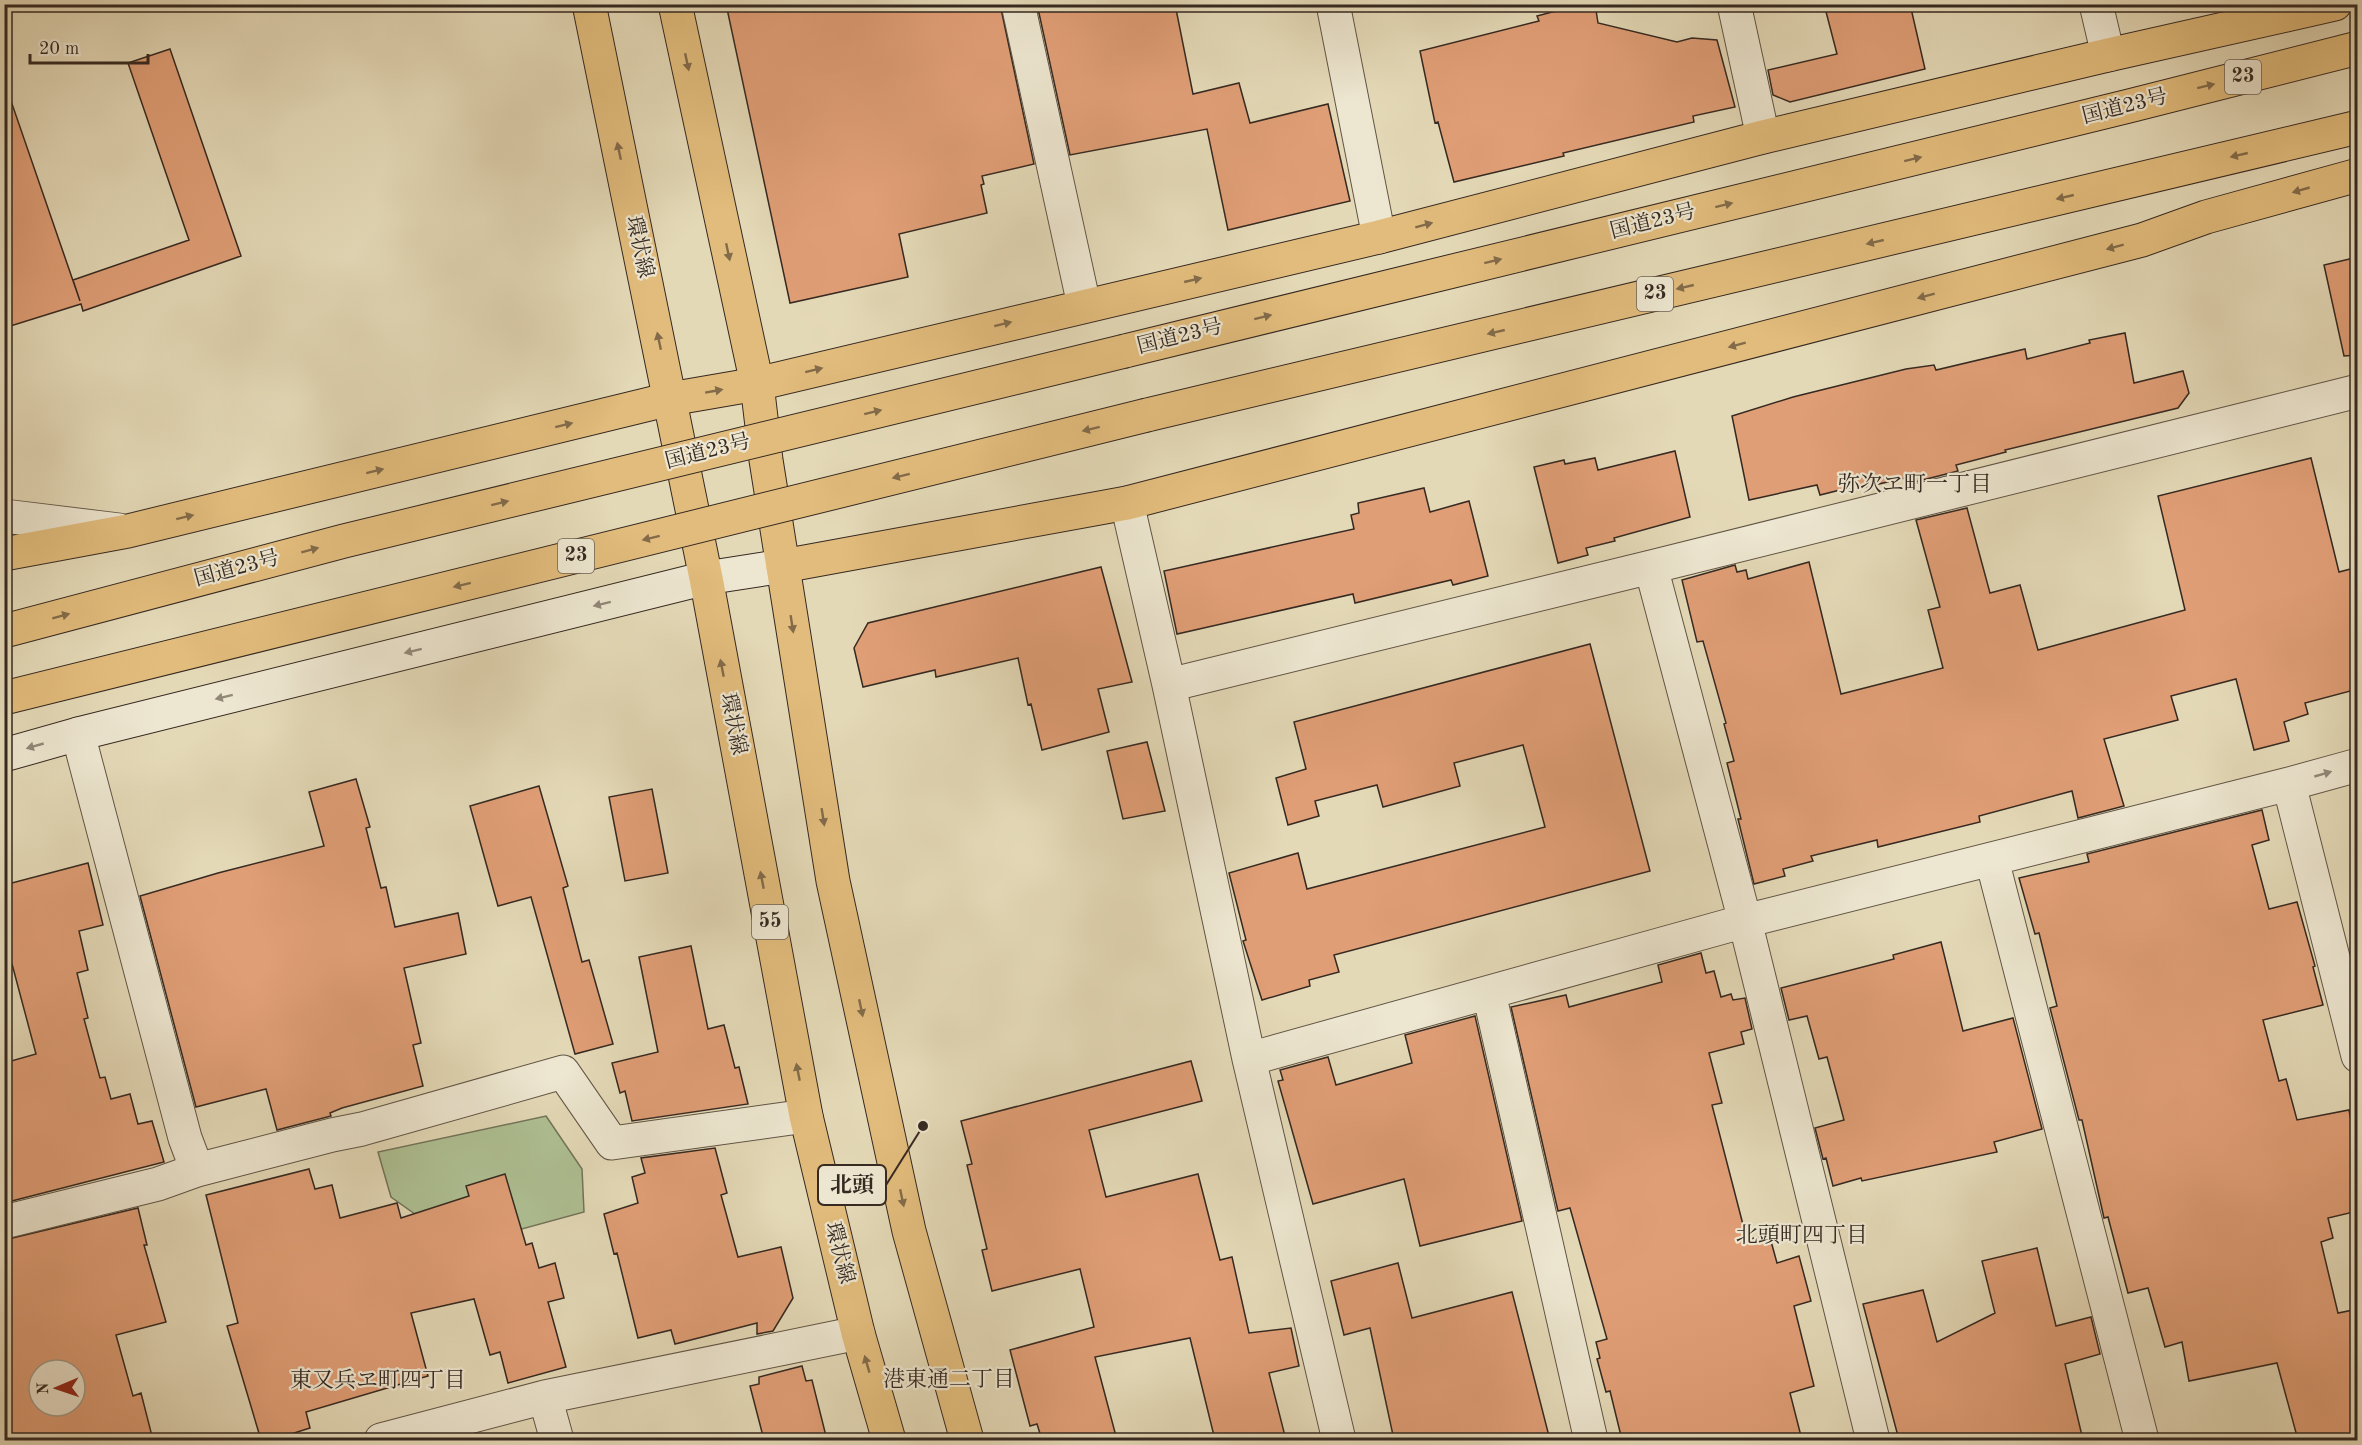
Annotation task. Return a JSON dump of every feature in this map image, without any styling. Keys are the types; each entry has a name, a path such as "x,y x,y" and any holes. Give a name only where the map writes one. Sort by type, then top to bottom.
{"main road":[{"name":"環状線","path":"589,4 706,578 806,1116 858,1333 889,1440"},
{"path":"675,4 757,384 783,566 833,881 909,1231 967,1440"},
{"path":"4,554 128,531 670,399 757,384 1379,237 1763,137 2335,4"},
{"name":"国道23号","path":"4,631 344,541 2129,106 2358,48"},
{"name":"23","path":"4,698 1159,412 2358,127"},
{"path":"783,566 1127,503 2142,240 2206,217 2358,175"}],"street":[{"path":"1018,4 1084,305"},
{"path":"1333,4 1379,237"},
{"path":"1734,4 1763,137"},
{"path":"2096,4 2108,55"},
{"path":"1169,685 2358,391"},
{"path":"1127,503 1169,685 1249,1059 1339,1440"},
{"path":"4,516 128,531"},
{"path":"4,755 78,734 706,578 783,566"},
{"path":"1651,567 1745,921 1874,1440"},
{"path":"78,734 185,1138 197,1170"},
{"path":"1249,1059 1745,921 1992,860 2358,765"},
{"path":"2289,784 2358,1056"},
{"path":"1992,860 2142,1440"},
{"path":"1489,993 1591,1440"},
{"path":"4,1222 61,1206 158,1184 197,1170 362,1129 563,1072 612,1143 806,1116"},
{"path":"381,1440 545,1397 858,1333"},
{"path":"545,1397 557,1440"}],"green space":[{"path":"546,1116 582,1169 584,1212 460,1246 391,1197 378,1152"}],"building":[{"path":"726,4 1000,4 1034,164 982,176 984,184 981,185 987,213 899,234 908,277 790,303"},
{"path":"1037,4 1064,4 1065,11 1094,4 1175,4 1193,94 1239,83 1250,123 1328,104 1350,201 1228,230 1207,129 1070,155"},
{"path":"1582,4 1595,4 1598,23 1677,42 1692,38 1717,40 1735,107 1693,116 1694,122 1454,182 1438,122 1435,123 1420,51 1539,21 1537,16"},
{"path":"1824,4 1910,4 1925,69 1790,102 1773,95 1768,70 1837,54"},
{"path":"170,49 241,256 83,311 81,304 4,328 4,99 10,98 80,301 73,280 189,240 128,63"},
{"path":"2358,257 2358,355 2344,356 2324,265"},
{"path":"2125,333 2134,383 2183,371 2189,393 2178,408 2005,450 2006,452 1956,465 1958,471 1907,484 1905,478 1820,495 1817,485 1749,500 1732,416 1793,397 1906,369 1934,365 1936,370 2025,349 2027,359 2090,343 2089,340"},
{"path":"1675,451 1690,517 1614,538 1615,541 1586,548 1588,555 1558,563 1534,467 1564,460 1565,464 1595,458 1598,470"},
{"path":"2311,458 2339,572 2358,567 2358,689 2305,703 2308,714 2284,722 2289,741 2254,750 2236,679 2171,696 2178,720 2104,739 2124,806 2078,818 2072,791 1979,816 1980,822 1878,847 1877,840 1811,856 1813,861 1783,869 1785,876 1754,884 1727,763 1734,761 1724,724 1726,723 1703,641 1697,642 1682,580 1735,565 1737,572 1746,570 1748,579 1809,562 1841,694 1943,668 1928,610 1940,607 1916,520 1967,508 1990,593 2020,585 2038,650 2185,610 2158,496"},
{"path":"1424,488 1430,512 1469,501 1488,576 1453,585 1451,580 1355,603 1353,594 1177,634 1164,571 1354,529 1351,515 1359,513 1358,503"},
{"path":"1101,567 1132,682 1098,689 1109,732 1042,750 1031,704 1028,705 1018,658 936,677 935,670 863,687 854,648 868,623"},
{"path":"1590,644 1650,871 1334,955 1339,972 1309,980 1310,986 1262,1000 1243,941 1246,940 1229,873 1298,853 1307,889 1545,827 1523,745 1454,763 1460,786 1383,807 1377,785 1315,801 1319,816 1288,825 1276,778 1306,769 1294,722"},
{"path":"1147,742 1165,811 1123,819 1107,751"},
{"path":"356,779 370,827 366,828 381,888 386,887 395,927 458,913 466,954 404,968 421,1043 413,1045 423,1086 342,1108 330,1113 331,1116 277,1130 266,1089 196,1107 140,896 324,846 309,792"},
{"path":"539,786 568,886 563,888 582,962 589,960 613,1044 575,1054 531,897 498,906 470,806"},
{"path":"652,789 668,873 625,881 609,797"},
{"path":"2262,810 2269,840 2252,845 2269,909 2297,902 2323,1005 2263,1020 2279,1081 2286,1079 2297,1120 2349,1110 2358,1155 2358,1211 2328,1218 2333,1238 2321,1242 2338,1313 2358,1309 2358,1440 2298,1440 2277,1363 2189,1381 2182,1342 2165,1347 2148,1288 2128,1293 2108,1217 2104,1218 2082,1120 2079,1120 2050,1008 2057,1006 2039,933 2035,934 2019,878 2089,862 2087,854"},
{"path":"88,863 103,925 79,931 88,970 77,973 88,1018 84,1019 100,1078 105,1077 111,1099 130,1094 138,1124 152,1121 164,1162 4,1203 4,1063 36,1054 12,964 9,965 4,944 4,885"},
{"path":"1941,942 1963,1031 2013,1018 2042,1129 1994,1142 1997,1152 1862,1181 1861,1178 1833,1186 1815,1128 1844,1120 1827,1057 1819,1059 1807,1016 1789,1020 1781,988 1894,959 1893,955"},
{"path":"691,946 708,1029 724,1025 735,1068 739,1067 748,1104 632,1121 625,1091 620,1093 612,1063 658,1052 639,957"},
{"path":"1701,953 1706,973 1714,971 1721,997 1731,994 1733,1000 1745,998 1752,1029 1741,1032 1744,1044 1709,1053 1722,1103 1712,1105 1747,1240 1769,1234 1777,1263 1799,1256 1811,1301 1794,1306 1814,1386 1790,1393 1802,1440 1622,1440 1610,1391 1606,1392 1597,1359 1600,1358 1596,1342 1607,1339 1570,1208 1558,1211 1511,1007 1566,995 1569,1007 1662,982 1658,965"},
{"path":"1475,1016 1522,1221 1420,1246 1404,1179 1313,1204 1278,1081 1283,1080 1280,1070 1328,1057 1336,1085 1412,1063 1405,1035"},
{"path":"1191,1061 1202,1101 1089,1130 1106,1197 1198,1174 1220,1260 1232,1257 1249,1333 1291,1328 1299,1366 1269,1373 1286,1440 1215,1440 1190,1338 1095,1357 1117,1440 1042,1440 1037,1424 1030,1426 1010,1350 1094,1327 1080,1269 992,1291 982,1250 987,1249 967,1165 972,1164 961,1121"},
{"path":"715,1148 727,1193 721,1195 738,1257 781,1247 793,1298 773,1331 757,1334 757,1323 675,1344 671,1330 638,1338 617,1253 614,1254 604,1214 638,1203 632,1177 645,1173 641,1158"},
{"path":"309,1169 315,1189 332,1185 340,1218 397,1203 401,1218 469,1196 466,1186 505,1174 526,1245 532,1243 539,1268 555,1263 564,1298 548,1302 566,1367 508,1383 500,1352 490,1355 474,1299 411,1313 428,1376 306,1412 310,1428 291,1434 293,1440 261,1440 227,1326 238,1323 206,1195"},
{"path":"138,1208 147,1245 144,1245 166,1322 116,1335 133,1396 141,1393 153,1440 11,1440 4,1415 4,1240"},
{"path":"2037,1248 2056,1326 2091,1317 2100,1354 2065,1364 2083,1440 1899,1440 1863,1304 1923,1290 1937,1342 1995,1313 1982,1261"},
{"path":"1398,1263 1412,1318 1512,1292 1550,1440 1394,1440 1370,1328 1344,1335 1331,1281"},
{"path":"802,1366 806,1381 812,1380 827,1440 764,1440 750,1386 759,1384 759,1377"}],"place":[{"name":"北頭","path":"923,1126"}],"district":[{"name":"弥次ヱ町一丁目","path":"1915,485"},
{"name":"北頭町四丁目","path":"1802,1236"},
{"name":"港東通二丁目","path":"949,1380"},
{"name":"東又兵ヱ町四丁目","path":"378,1381"}]}
